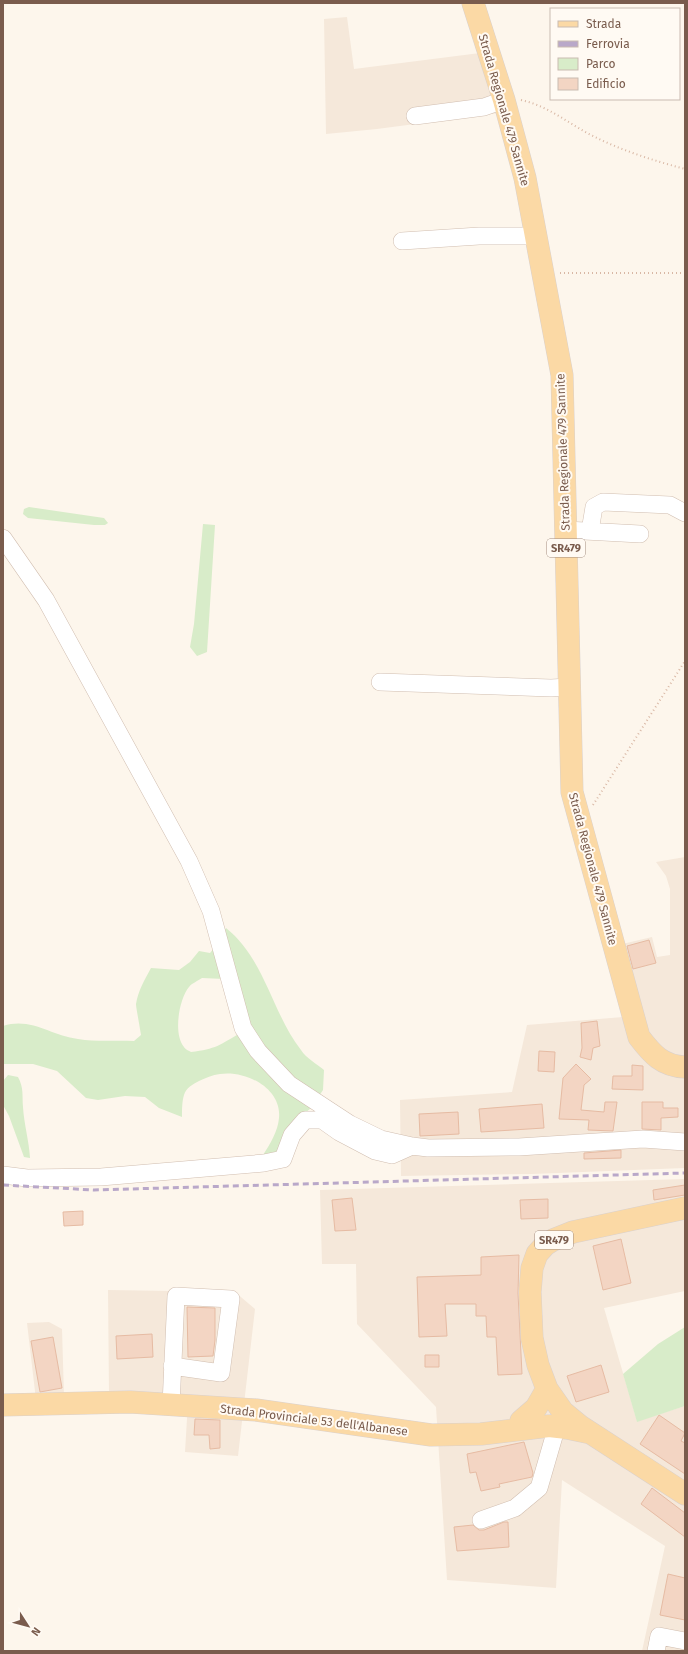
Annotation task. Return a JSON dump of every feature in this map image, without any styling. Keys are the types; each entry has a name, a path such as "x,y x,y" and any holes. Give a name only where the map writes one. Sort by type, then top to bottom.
{"main road":[{"name":"Strada Regionale 479 Sannite","path":"473,3 504,100 525,178 562,375 572,792 639,1037 652,1055 666,1063 685,1067"},
{"name":"SR479","path":"545,1422 547,1389 541,1376 535,1355 531,1322 530,1287 532,1268 537,1254 553,1240 573,1232 685,1208"},
{"path":"545,1422 536,1408 547,1389"},
{"name":"Strada Provinciale 53 dell'Albanese","path":"3,1405 130,1402 256,1410 431,1435 481,1434 545,1422 591,1433 685,1494"}],"street":[{"path":"415,116 484,107 504,100"},
{"path":"402,241 479,236 536,236"},
{"path":"590,531 594,507 603,502 670,505 685,513"},
{"path":"566,530 640,534"},
{"path":"3,538 46,600 189,861 211,911 238,1016 249,1039 282,1077 298,1091 350,1124 381,1138 412,1146 428,1148 520,1147 643,1139 685,1142"},
{"path":"380,682 551,688 569,687"},
{"path":"3,1175 27,1178 101,1177 283,1159 292,1135 305,1120 322,1120 339,1132 380,1152 392,1155 412,1146"},
{"path":"171,1405 172,1366 176,1296 231,1299 221,1373 172,1366"},
{"path":"481,1520 515,1508 539,1488 545,1422"},
{"path":"656,1651 659,1636 685,1641"}],"path":[{"path":"504,100 516,99 531,102 559,115 595,137 685,169"},
{"path":"543,273 685,273"},
{"path":"580,824 685,661"}],"shaded area":[{"path":"347,17 354,69 480,53 499,113 326,134 324,19"},
{"path":"685,857 685,1168 532,1174 401,1176 400,1100 512,1092 527,1025 623,1017 618,945 652,937 657,957 670,955 670,889 666,876 656,862"},
{"path":"685,1179 685,1291 604,1308 637,1421 685,1406 685,1651 642,1651 665,1546 562,1480 556,1588 447,1580 436,1407 357,1324 356,1264 322,1264 320,1190"},
{"path":"108,1290 235,1292 255,1309 238,1456 185,1452 188,1402 36,1400 27,1323 49,1322 62,1329 64,1396 109,1394"}],"green space":[{"path":"29,507 104,518 108,523 105,525 94,525 28,518 23,514 24,509"},
{"path":"203,524 215,525 207,652 197,656 190,647 194,624"},
{"path":"226,928 239,941 259,970 291,1035 306,1056 324,1070 323,1090 311,1108 298,1119 277,1152 263,1155 277,1128 279,1118 275,1098 260,1083 250,1078 240,1075 220,1074 194,1083 188,1088 184,1095 182,1103 182,1117 159,1108 145,1097 125,1096 98,1100 86,1098 57,1071 33,1064 3,1064 3,1026 13,1024 32,1025 78,1039 134,1041 141,1035 136,1006 138,994 151,968 179,970 190,962 199,951 210,953 216,946","holes":["202,978 224,979 240,1033 217,1046 191,1052 184,1047 181,1041 178,1025 180,1008 185,992 193,983"]},
{"path":"8,1075 18,1077 21,1085 30,1158 24,1157 9,1116 3,1105 3,1081"},
{"path":"685,1327 685,1406 637,1422 623,1374 658,1344"}],"building":[{"path":"649,940 656,963 633,969 627,946"},
{"path":"597,1021 600,1046 593,1048 591,1060 580,1057 582,1048 581,1023"},
{"path":"539,1051 555,1052 554,1072 538,1071"},
{"path":"576,1064 591,1079 584,1085 581,1110 604,1112 605,1102 617,1102 613,1131 588,1130 589,1120 559,1119 563,1078"},
{"path":"632,1065 643,1066 643,1090 612,1089 613,1076 632,1076"},
{"path":"642,1102 663,1102 663,1108 678,1108 678,1117 661,1118 661,1130 642,1129"},
{"path":"542,1104 544,1128 481,1132 479,1109"},
{"path":"458,1112 459,1134 420,1136 419,1114"},
{"path":"621,1150 621,1158 584,1159 584,1153"},
{"path":"685,1185 685,1195 654,1200 653,1190"},
{"path":"352,1198 356,1230 335,1231 332,1200"},
{"path":"548,1199 548,1218 521,1219 520,1200"},
{"path":"83,1211 83,1225 64,1226 63,1212"},
{"path":"621,1239 631,1283 603,1290 593,1246"},
{"path":"519,1255 518,1293 522,1374 498,1375 496,1337 487,1337 486,1316 476,1316 476,1304 445,1304 447,1336 419,1337 417,1277 481,1275 481,1257"},
{"path":"187,1307 215,1308 215,1340 213,1356 188,1357"},
{"path":"152,1334 153,1357 117,1359 116,1336"},
{"path":"53,1337 62,1388 40,1392 31,1341"},
{"path":"425,1355 439,1355 439,1367 425,1367"},
{"path":"601,1365 609,1392 576,1402 567,1376"},
{"path":"659,1415 685,1433 681,1441 685,1443 685,1474 640,1444"},
{"path":"195,1419 220,1420 220,1448 210,1449 209,1435 194,1435"},
{"path":"524,1442 533,1473 532,1477 499,1484 500,1487 481,1491 476,1472 470,1473 467,1454"},
{"path":"652,1488 685,1513 685,1537 641,1504"},
{"path":"504,1522 508,1522 509,1547 457,1551 454,1527 473,1525 479,1530 484,1530"},
{"path":"668,1574 685,1578 685,1620 660,1615"}],"railway":[{"path":"3,1185 94,1190 685,1173"}]}
